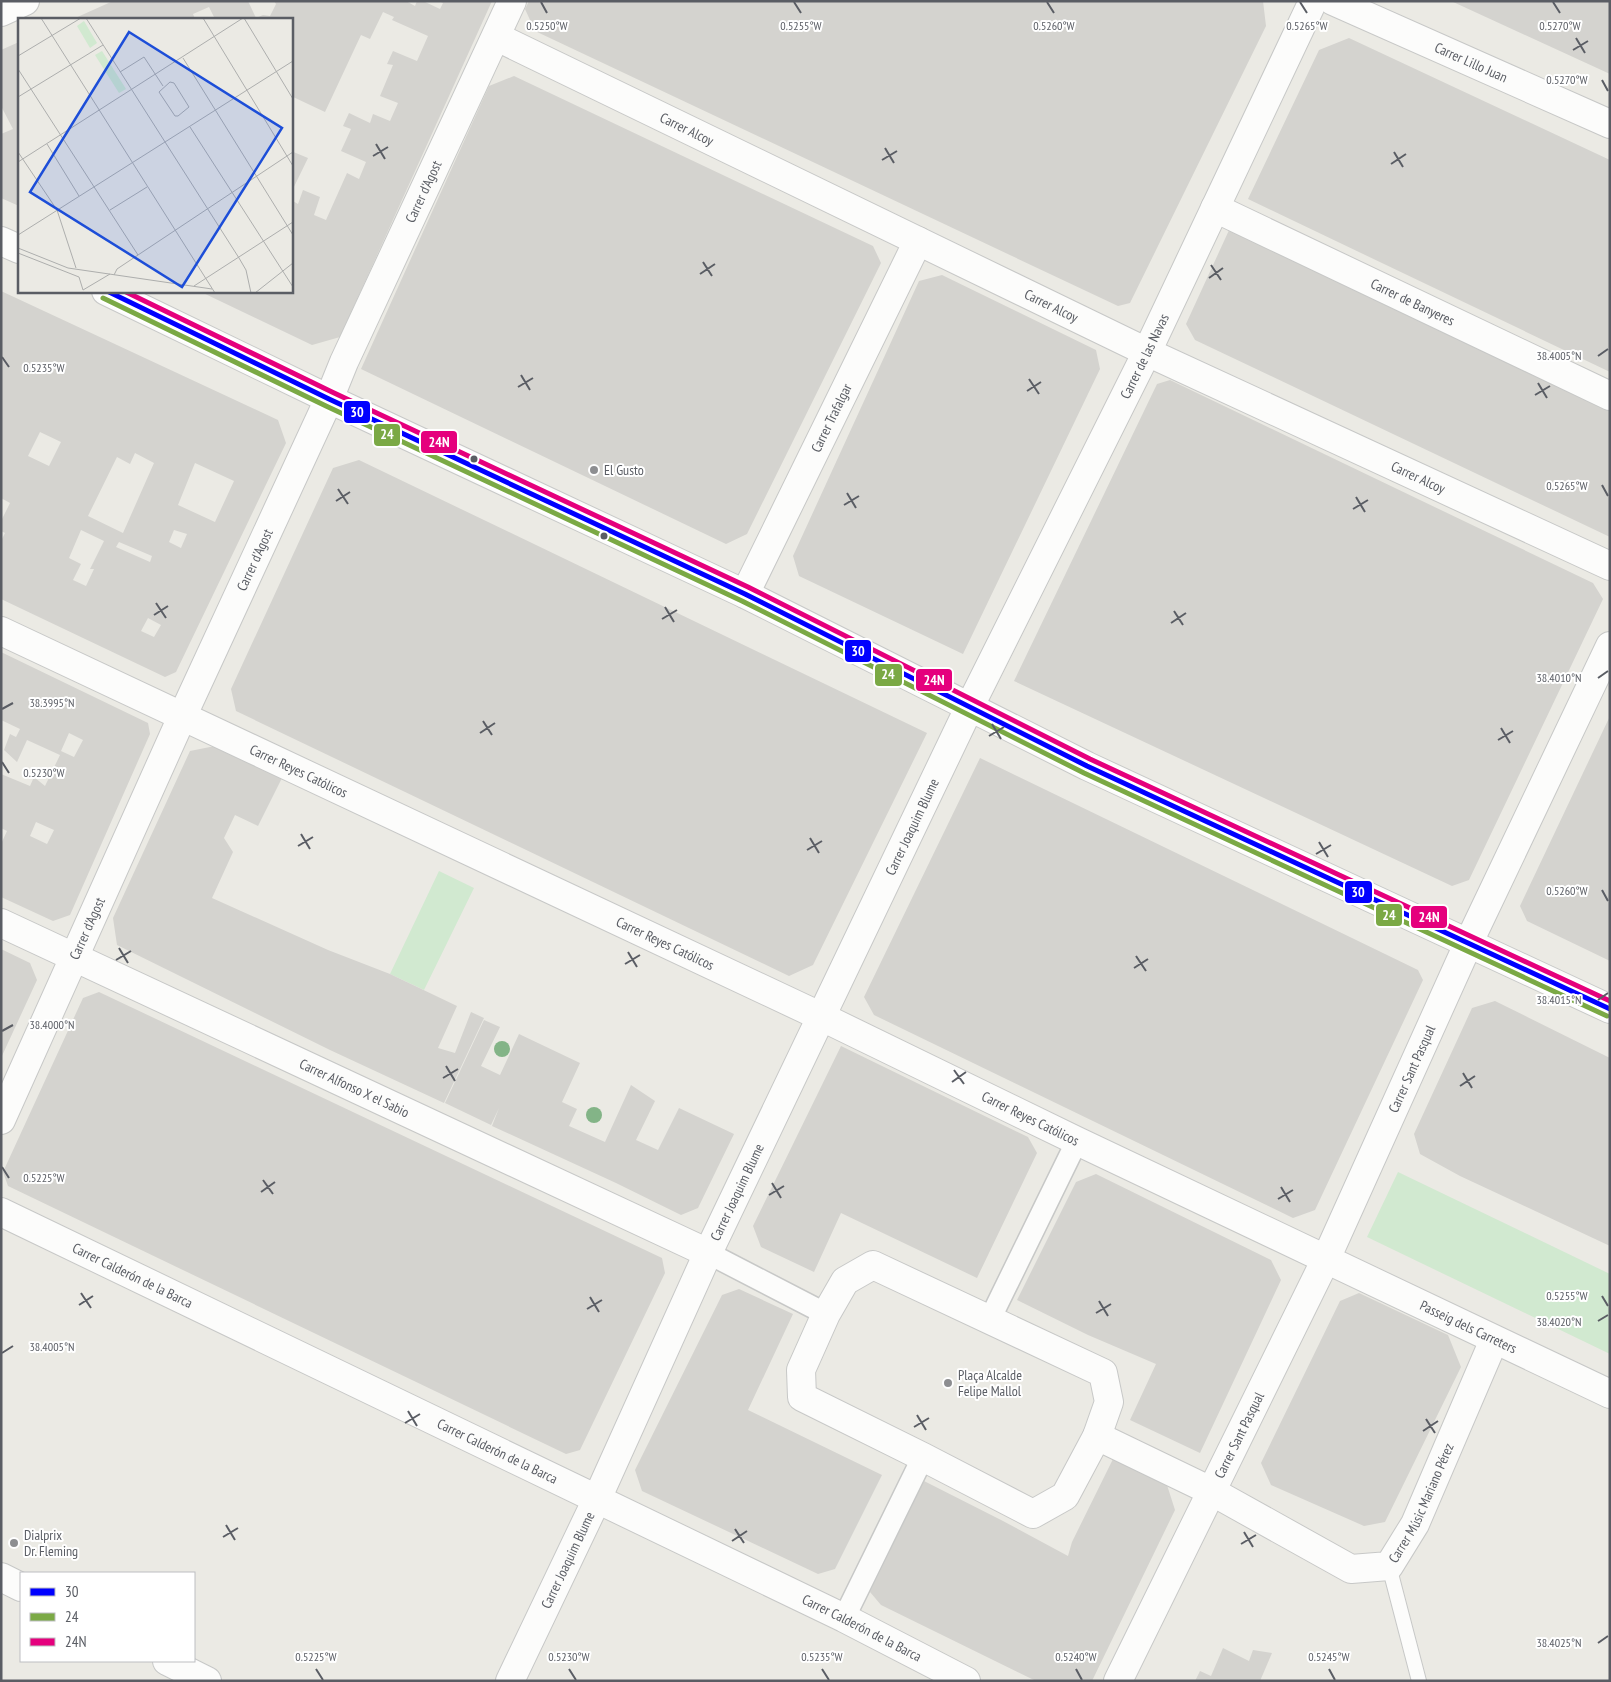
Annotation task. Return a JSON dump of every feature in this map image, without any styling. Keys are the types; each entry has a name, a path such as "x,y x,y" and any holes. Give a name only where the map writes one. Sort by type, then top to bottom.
{"street":[{"path":"1,12 25,1"},
{"name":"Carrer d'Agost","path":"1,1120 182,718 329,399 344,362 497,37 512,1"},
{"name":"Carrer de las Navas","path":"969,708 1147,352 1313,1"},
{"name":"Carrer Lillo Juan","path":"1333,1 1610,124"},
{"name":"Carrer Alcoy","path":"497,37 1147,352 1610,566"},
{"name":"Carrer de Banyeres","path":"1215,208 1610,396"},
{"path":"1,241 18,249"},
{"name":"Carrer Trafalgar","path":"745,594 918,241"},
{"path":"108,292 329,399 745,594 1087,766 1610,1009"},
{"name":"Carrer Reyes Católicos","path":"1,631 182,718 822,1017 1326,1259"},
{"name":"Carrer Sant Pasqual","path":"1118,1681 1326,1259 1469,942 1610,646"},
{"name":"Carrer Joaquim Blume","path":"510,1681 597,1499 708,1253 969,708"},
{"name":"Carrer Alfonso X el Sabio","path":"1,923 708,1253"},
{"path":"990,1319 1077,1141"},
{"name":"Carrer Calderón de la Barca","path":"1,1212 844,1618 966,1681"},
{"path":"708,1253 826,1314"},
{"name":"Passeig dels Carreters","path":"1326,1259 1610,1394"},
{"path":"873,1265 990,1319 1103,1373 1109,1402 1097,1436 1064,1496 1033,1514 802,1397 801,1370 826,1314 845,1281 873,1265"},
{"name":"Carrer Músic Mariano Pérez","path":"1211,1491 1351,1569 1388,1566 1415,1524 1494,1340"},
{"name":"Carrer Sant Pasqual","path":"1097,1436 1211,1491"},
{"path":"844,1618 923,1457"},
{"path":"1,1577 20,1587"},
{"path":"169,1662 207,1681"}],"lane":[{"path":"1388,1566 1419,1681"}],"green space":[{"path":"439,871 474,888 424,990 390,974"},
{"path":"1398,1172 1610,1274 1610,1354 1367,1237"}],"building":[{"path":"113,1 248,1 256,18 214,18 209,7 193,14 195,18 75,18"},
{"path":"274,1 406,1 415,6 417,1 423,1 440,9 443,3 439,1 492,1 340,337 312,345 201,292 292,292 292,201 298,204 303,190 320,197 314,215 326,220 347,173 359,179 366,162 341,151 351,129 343,126 349,113 370,123 373,114 390,121 398,103 380,96 393,65 387,64 393,51 417,61 428,36 392,20 394,17 383,12 370,39 361,35 325,112 292,96 292,18 256,18 263,15 270,16 276,4"},
{"path":"529,1 1263,1 1266,26 1130,303 1118,306 535,31 525,9"},
{"path":"1451,1 1610,1 1610,74"},
{"path":"1349,38 1610,160 1610,372 1248,199 1319,50"},
{"path":"18,42 18,206 1,198 1,134 13,129 1,106 1,50"},
{"path":"514,76 873,246 881,263 747,534 726,544 361,369 489,86"},
{"path":"292,151 308,158 292,191"},
{"path":"1230,228 1610,411 1610,537 1195,340 1186,324"},
{"path":"942,275 1096,350 1100,369 963,654 799,576 793,556 919,281"},
{"path":"1,291 278,420 286,443 176,672 165,677 1,599 1,541 5,533 1,531 1,521 10,503 1,498","holes":["40,432 61,442 49,466 28,456","135,453 154,463 123,533 88,516 117,457 130,464","195,463 234,481 215,522 178,505","81,530 104,541 90,569 94,569 86,586 73,580 81,564 69,558","174,530 187,534 181,548 169,542","119,542 152,556 150,562 116,547","148,618 161,625 154,637 141,631"]},
{"path":"1170,380 1593,583 1603,599 1469,880 1452,886 1014,681 1157,384"},
{"path":"359,460 927,733 813,965 789,976 236,711 231,689 333,468"},
{"path":"1,652 148,723 150,734 70,915 53,921 1,897 1,844 7,831 1,828 1,774 30,786 34,777 45,786 60,755 27,740 17,762 4,750 10,734 16,737 20,729 1,720","holes":["69,733 83,740 74,757 61,751","36,822 54,830 47,844 30,836"]},
{"path":"1610,716 1610,961 1527,921 1520,906"},
{"path":"215,746 282,778 258,826 235,815 224,838 233,852 212,898 328,950 390,974 457,1006 438,1048 455,1053 471,1012 484,1018 444,1103 330,1050 117,945 113,918 190,751"},
{"path":"980,758 1418,970 1423,980 1315,1210 1293,1218 874,1015 864,997"},
{"path":"1,949 30,963 37,980 1,1058"},
{"path":"99,992 662,1258 665,1273 580,1450 566,1454 8,1186 3,1172 83,998"},
{"path":"1495,1001 1610,1058 1610,1246 1460,1176 1420,1154 1414,1134 1472,1008"},
{"path":"484,1020 500,1027 481,1066 500,1075 519,1034 580,1063 562,1102 577,1109 569,1126 605,1142 631,1085 655,1101 636,1140 658,1150 679,1108 734,1134 698,1208 681,1215 492,1126 499,1108 491,1125 445,1103"},
{"path":"841,1046 1028,1137 1037,1153 977,1278 841,1213 814,1272 761,1247 753,1226"},
{"path":"1096,1174 1271,1260 1281,1280 1200,1453 1130,1420 1156,1364 1088,1335 1017,1300 1076,1182"},
{"path":"739,1289 793,1314 748,1410 882,1475 835,1569 818,1574 642,1491 635,1470 722,1295"},
{"path":"1359,1293 1448,1335 1461,1367 1385,1522 1364,1526 1271,1485 1261,1463 1340,1301"},
{"path":"1113,1459 1167,1485 1175,1510 1092,1681 1036,1681 881,1605 870,1592 924,1481 1068,1556 1072,1542"},
{"path":"1223,1648 1249,1661 1253,1650 1272,1653 1260,1681 1195,1681 1200,1671 1211,1676"}],"transit line":[{"name":"30","path":"109,292 329,399 745,594 1087,766 1610,1009"},
{"name":"24N","path":"126,292 332,392 748,587 1090,759 1610,1001"},
{"name":"24","path":"103,298 326,406 742,601 1084,773 1607,1016"}],"place":[{"name":"El Gusto","path":"594,470"},
{"name":"Plaça Alcalde Felipe Mallol","path":"948,1383"},
{"name":"Dialprix Dr. Fleming","path":"14,1543"}]}
